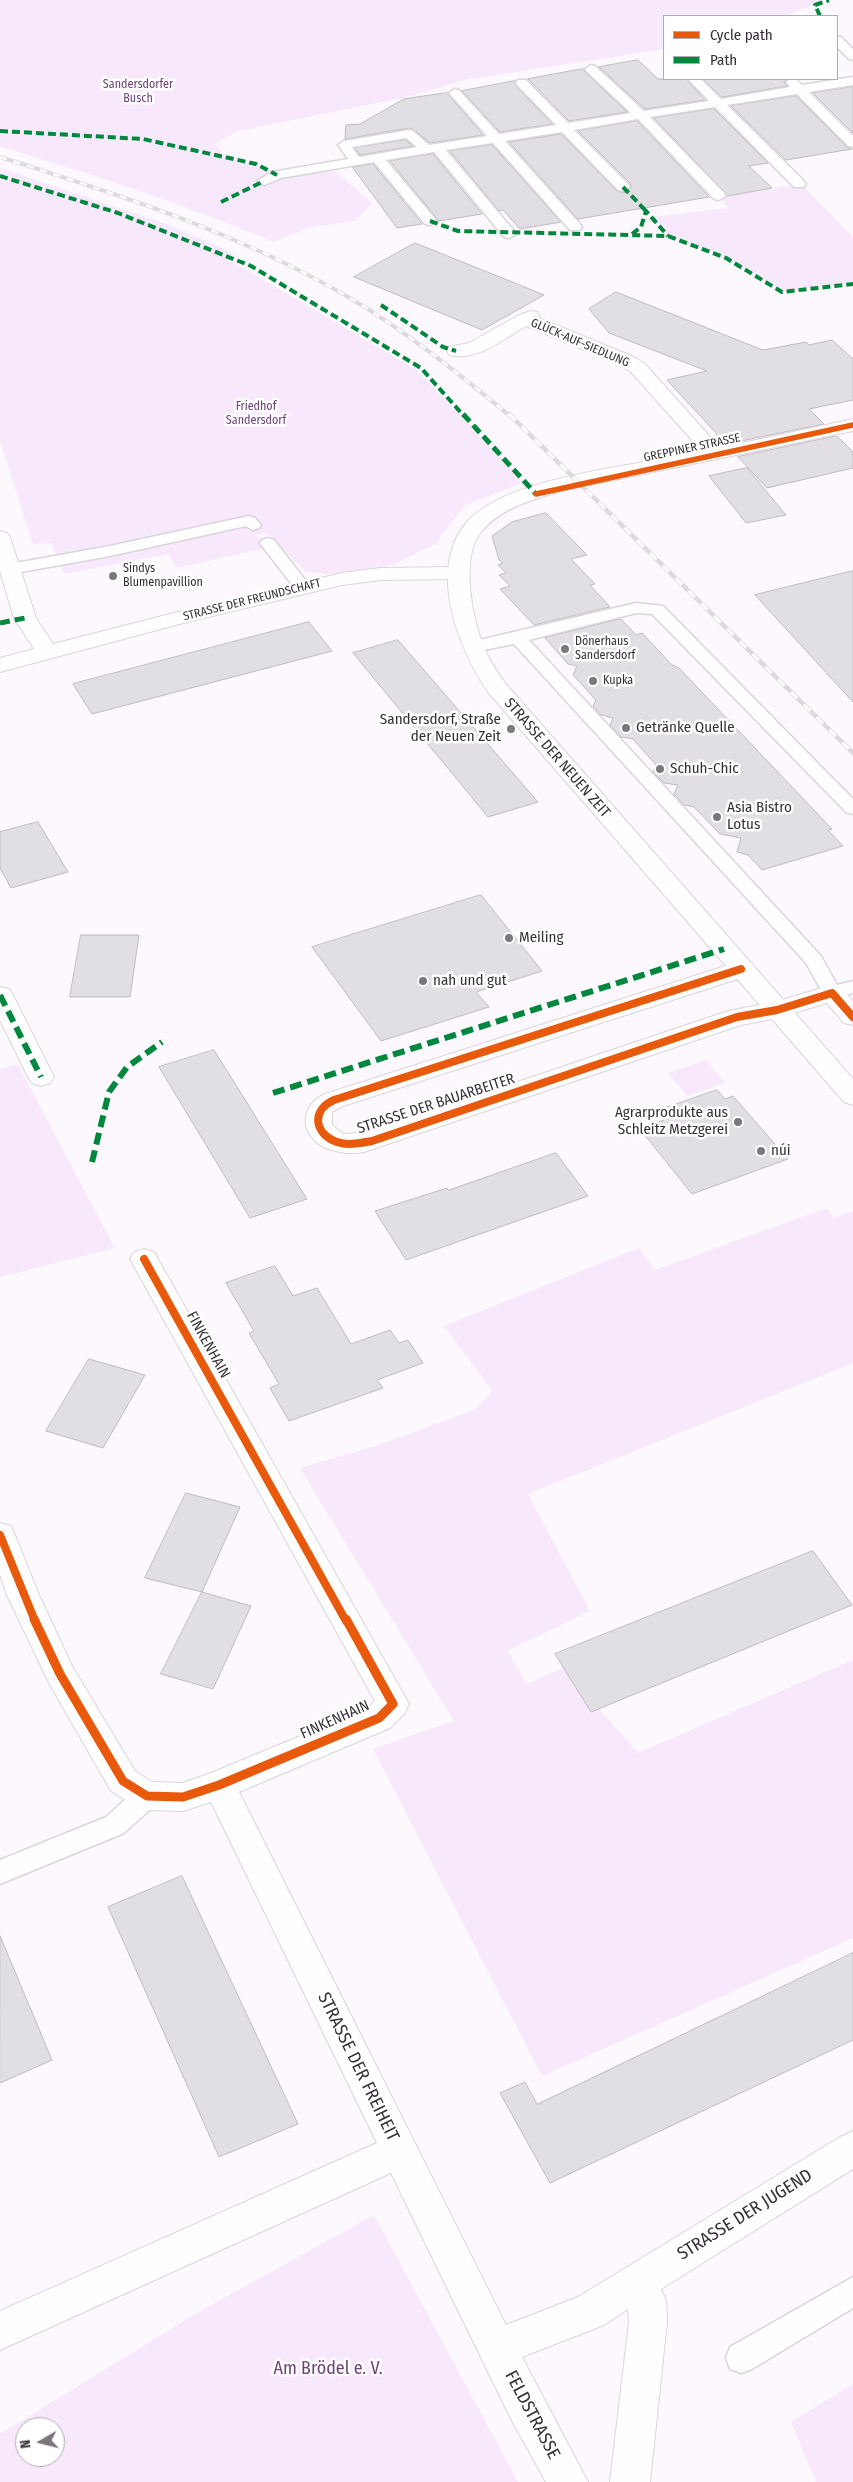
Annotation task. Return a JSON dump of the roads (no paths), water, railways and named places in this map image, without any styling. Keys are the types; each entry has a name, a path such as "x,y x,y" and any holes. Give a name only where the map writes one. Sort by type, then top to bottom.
{"street":[{"name":"GLÜCK-AUF-SIEDLUNG","path":"456,351 474,348 528,318 627,361 638,368 716,454"},
{"name":"GREPPINER STRASSE","path":"536,494 853,425"},
{"name":"STRASSE DER NEUEN ZEIT","path":"536,494 502,506 477,524 463,546 460,573 461,600 473,647 496,687 509,703 853,1096"},
{"path":"0,537 25,618 47,652"},
{"name":"STRASSE DER FREUNDSCHAFT","path":"0,664 342,579 381,574 460,573"},
{"name":"STRASSE DER BAUARBEITER","path":"741,969 334,1100 321,1106 317,1115 319,1126 328,1137 339,1143 356,1144 372,1141 737,1017 777,1010"},
{"path":"777,1010 842,990 853,1017"},
{"path":"0,995 41,1077"},
{"name":"FINKENHAIN","path":"144,1259 393,1704 379,1718 219,1785 183,1797 147,1796"},
{"path":"0,1535 23,1595 60,1674 123,1781 147,1796"},
{"name":"STRASSE DER FREIHEIT","path":"219,1785 497,2348"},
{"name":"STRASSE DER JUGEND","path":"497,2348 590,2310 853,2149"},
{"path":"0,2331 400,2151"},
{"path":"630,2482 648,2322 647,2301 638,2281"},
{"name":"FELDSTRASSE","path":"497,2348 525,2405 568,2482"}],"lane":[{"path":"838,41 853,56"},
{"path":"591,70 640,114 719,196"},
{"path":"695,80 798,184"},
{"path":"789,80 853,143"},
{"path":"264,181 277,175 356,160 853,81"},
{"path":"522,82 623,187"},
{"path":"455,93 575,227"},
{"path":"356,160 344,145 409,134 431,148 509,234"},
{"path":"377,157 430,221"},
{"path":"10,568 110,551 248,521 253,525"},
{"path":"268,543 303,588"},
{"path":"473,647 518,638 636,608 657,610 853,809"},
{"path":"518,638 842,990"},
{"path":"0,1872 115,1825 147,1796"},
{"path":"741,2358 853,2292"}],"railway":[{"path":"0,157 178,217 265,253 307,274 348,297 411,338 510,416"},
{"path":"509,414 853,753"}],"place":[{"name":"Sindys Blumenpavillion","path":"113,576"},
{"name":"Dönerhaus Sandersdorf","path":"565,649"},
{"name":"Kupka","path":"593,681"},
{"name":"Getränke Quelle","path":"626,728"},
{"name":"Sandersdorf, Straße der Neuen Zeit","path":"511,729"},
{"name":"Schuh-Chic","path":"660,769"},
{"name":"Asia Bistro Lotus","path":"717,817"},
{"name":"Meiling","path":"509,938"},
{"name":"nah und gut","path":"423,981"},
{"name":"Agrarprodukte aus Schleitz Metzgerei","path":"738,1122"},
{"name":"núi","path":"761,1151"}],"park label":[{"name":"Sandersdorfer Busch","path":"138,92"},
{"name":"Friedhof Sandersdorf","path":"256,414"},
{"name":"Am Brödel e. V.","path":"328,2369"}]}
